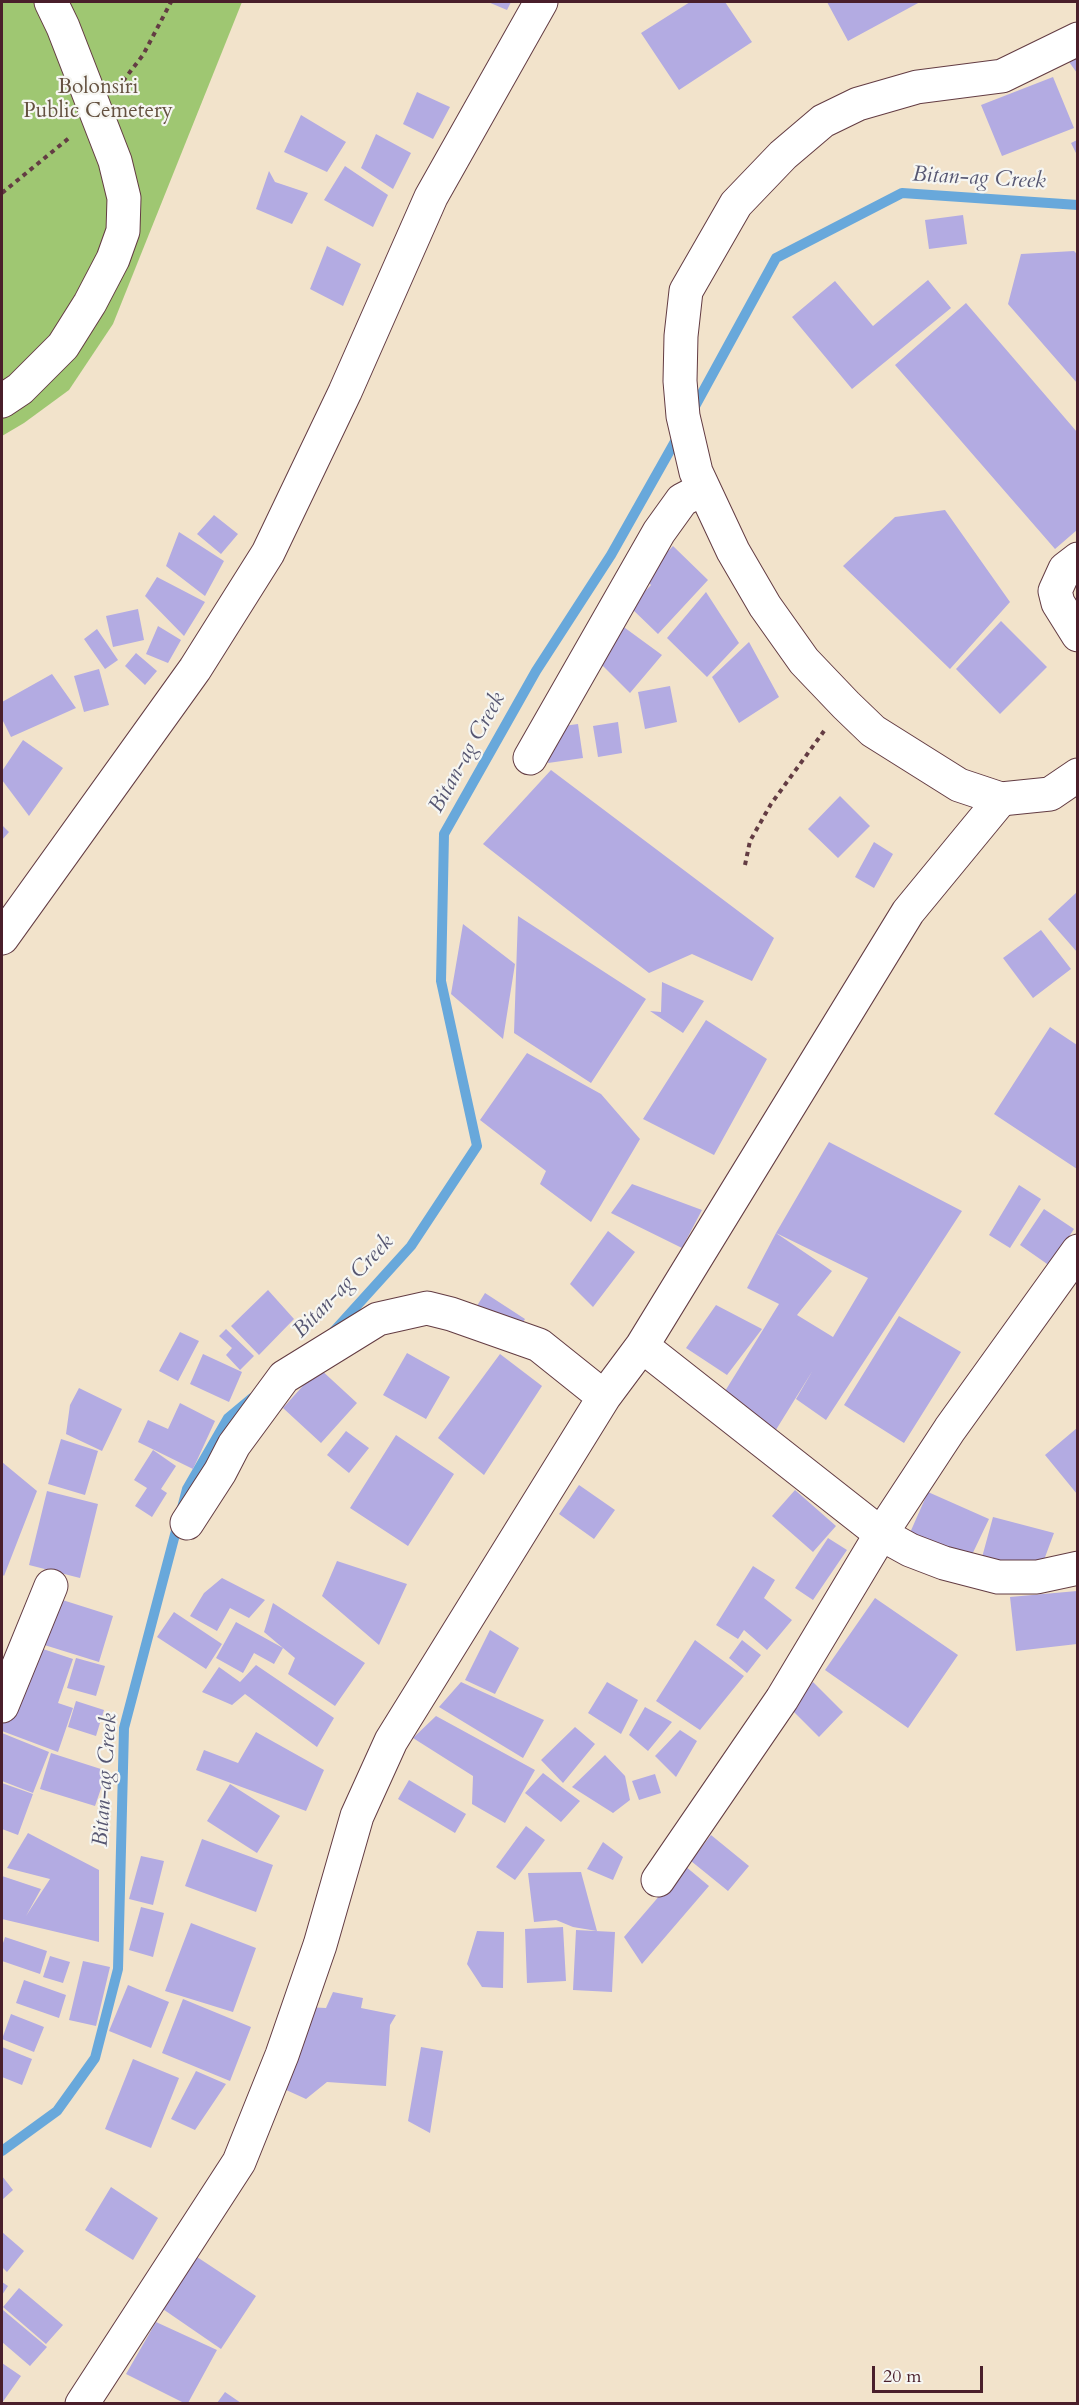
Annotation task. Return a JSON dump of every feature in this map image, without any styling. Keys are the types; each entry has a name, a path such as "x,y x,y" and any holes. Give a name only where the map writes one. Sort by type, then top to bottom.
{"street":[{"path":"2,401 20,390 63,346 114,259 123,231 124,198 115,161 51,2"},
{"path":"2,938 195,669 268,553 345,392 430,197 541,2"},
{"path":"1077,39 1002,75 917,87 858,104 823,122 783,155 736,204 686,291 681,336 680,381 689,447 703,489 733,551 765,606 804,661 846,705 873,731 959,785 1001,799 1050,794 1077,775"},
{"path":"530,758 659,532 682,500 703,489"},
{"path":"1077,559 1065,569 1055,591 1058,603 1077,636"},
{"path":"82,2403 239,2162 282,2055 321,1945 357,1816 391,1741 604,1397 642,1346 908,912 1001,799"},
{"path":"658,1880 782,1699 881,1534 950,1429 1077,1251"},
{"path":"187,1523 220,1472 234,1445 284,1377 378,1319 427,1308 451,1314 538,1345 604,1397"},
{"path":"642,1346 881,1534 910,1550 944,1563 998,1577 1037,1576 1077,1568"},
{"path":"2,1706 51,1586"}],"path":[{"path":"2,193 97,116 143,56 171,2"},
{"path":"745,865 750,841 771,804 808,751 846,705"}],"green space":[{"name":"Bolonsiri Public Cemetery","path":"2,2 242,2 113,324 69,390 2,436"}],"building":[{"path":"488,2 511,2 507,10"},
{"path":"690,2 725,2 752,42 679,90 641,33"},
{"path":"827,2 920,2 848,41"},
{"path":"1077,51 1077,73 1067,59"},
{"path":"1053,77 1074,128 1002,156 981,105"},
{"path":"417,92 450,107 433,139 403,124"},
{"path":"301,115 346,142 327,172 284,152"},
{"path":"376,134 411,153 393,189 361,168"},
{"path":"1077,140 1077,155 1071,143"},
{"path":"345,166 388,195 373,227 324,200"},
{"path":"269,171 275,182 308,193 292,224 256,209"},
{"path":"963,215 967,244 929,249 925,220"},
{"path":"327,246 361,264 343,306 310,289"},
{"path":"1074,251 1077,254 1077,383 1008,304 1021,254"},
{"path":"928,280 951,308 852,389 792,317 835,281 873,326"},
{"path":"966,303 1077,432 1077,530 1055,549 895,365"},
{"path":"945,510 1010,602 950,669 843,566 895,517"},
{"path":"214,515 238,534 221,554 197,534"},
{"path":"179,532 224,561 205,596 166,566"},
{"path":"673,546 708,580 658,634 630,607 651,585 643,577"},
{"path":"157,577 205,602 184,636 145,596"},
{"path":"706,592 739,643 707,677 667,638"},
{"path":"138,609 144,640 113,647 106,616"},
{"path":"1001,621 1047,667 1000,714 956,669"},
{"path":"621,625 662,655 630,693 598,661"},
{"path":"158,626 181,640 168,663 146,654"},
{"path":"97,629 118,660 105,669 84,639"},
{"path":"749,642 779,697 739,723 712,677"},
{"path":"136,653 157,671 145,685 125,666"},
{"path":"99,669 109,705 84,712 74,676"},
{"path":"52,674 76,708 11,737 2,719 2,702"},
{"path":"670,686 677,722 645,729 638,692"},
{"path":"618,722 622,753 598,757 593,726"},
{"path":"578,724 583,758 548,763 556,727"},
{"path":"23,740 63,768 29,816 2,780 2,771"},
{"path":"551,770 774,938 752,981 692,954 649,973 483,844"},
{"path":"840,796 870,826 838,858 808,829"},
{"path":"2,825 9,832 2,840"},
{"path":"874,842 893,854 874,888 855,877"},
{"path":"1077,892 1077,952 1048,919"},
{"path":"518,916 646,999 591,1083 514,1033"},
{"path":"463,924 515,964 503,1039 451,994"},
{"path":"1041,930 1071,969 1033,998 1003,958"},
{"path":"662,982 704,1001 683,1033 650,1011 661,1012"},
{"path":"706,1020 767,1059 714,1155 643,1119"},
{"path":"1050,1027 1077,1045 1077,1169 994,1114"},
{"path":"527,1053 601,1094 640,1139 591,1222 540,1184 546,1171 480,1120"},
{"path":"829,1142 962,1211 826,1420 796,1399 813,1370 774,1433 722,1396 779,1304 747,1288 776,1233","holes":["776,1233 868,1278 833,1337 797,1315 832,1271"]},
{"path":"632,1184 702,1210 682,1248 611,1213"},
{"path":"1019,1185 1041,1199 1010,1248 989,1235"},
{"path":"1044,1209 1074,1229 1050,1266 1020,1245"},
{"path":"608,1231 635,1252 593,1307 570,1284"},
{"path":"268,1290 294,1319 259,1355 231,1326"},
{"path":"485,1293 525,1319 515,1335 475,1309"},
{"path":"716,1305 762,1329 727,1375 686,1348"},
{"path":"899,1316 961,1352 904,1443 844,1405"},
{"path":"226,1329 254,1356 240,1370 226,1355 232,1348 219,1336"},
{"path":"180,1332 199,1341 178,1381 159,1371"},
{"path":"407,1353 450,1377 426,1419 383,1395"},
{"path":"203,1354 242,1372 229,1402 190,1384"},
{"path":"500,1354 542,1386 484,1475 438,1438"},
{"path":"319,1368 357,1403 321,1443 283,1408"},
{"path":"79,1388 122,1409 102,1451 66,1434 70,1405"},
{"path":"180,1403 215,1421 193,1469 138,1442 148,1420 168,1429"},
{"path":"1077,1428 1077,1494 1045,1455"},
{"path":"346,1431 369,1448 349,1473 327,1455"},
{"path":"396,1435 454,1474 408,1546 350,1508"},
{"path":"61,1439 98,1451 85,1495 48,1484"},
{"path":"153,1450 176,1466 161,1489 167,1493 152,1517 135,1506 147,1488 134,1480"},
{"path":"2,1462 37,1491 4,1576 2,1574"},
{"path":"579,1485 615,1510 594,1539 559,1514"},
{"path":"795,1490 836,1526 813,1552 772,1516"},
{"path":"47,1491 98,1504 80,1578 29,1565"},
{"path":"928,1492 989,1519 969,1561 909,1535"},
{"path":"993,1517 1054,1533 1041,1568 981,1561"},
{"path":"828,1538 847,1550 813,1600 795,1588"},
{"path":"337,1561 407,1584 379,1645 322,1596"},
{"path":"753,1566 775,1580 764,1598 792,1620 767,1650 744,1630 738,1639 716,1625"},
{"path":"222,1578 265,1600 249,1618 230,1608 217,1631 190,1616 204,1593"},
{"path":"1077,1591 1077,1644 1016,1651 1010,1597"},
{"path":"53,1597 113,1616 99,1662 38,1643"},
{"path":"875,1598 958,1655 908,1728 825,1670"},
{"path":"273,1603 365,1663 335,1706 288,1674 295,1658 264,1632"},
{"path":"174,1612 222,1644 206,1669 157,1637"},
{"path":"236,1622 283,1648 274,1664 254,1653 243,1673 216,1658"},
{"path":"490,1630 519,1648 495,1694 465,1680"},
{"path":"695,1640 744,1676 700,1730 656,1701"},
{"path":"742,1640 761,1655 747,1673 729,1658"},
{"path":"31,1645 73,1659 58,1703 73,1708 58,1752 2,1731 2,1720"},
{"path":"76,1658 105,1666 96,1696 67,1688"},
{"path":"256,1665 334,1718 317,1747 245,1694 232,1705 202,1692 219,1667 240,1682"},
{"path":"461,1682 544,1720 523,1758 439,1707"},
{"path":"607,1682 638,1700 621,1734 588,1713"},
{"path":"813,1682 843,1712 819,1737 789,1707"},
{"path":"76,1701 104,1710 96,1736 68,1727"},
{"path":"645,1707 672,1722 648,1751 629,1735"},
{"path":"436,1716 535,1770 505,1823 472,1804 473,1776 413,1738"},
{"path":"575,1727 595,1744 563,1783 541,1760"},
{"path":"680,1730 697,1741 676,1777 655,1756"},
{"path":"256,1732 324,1770 306,1811 196,1770 204,1750 238,1763"},
{"path":"2,1733 49,1752 33,1793 2,1781"},
{"path":"51,1753 107,1771 95,1806 40,1789"},
{"path":"605,1755 625,1776 630,1800 613,1813 572,1787"},
{"path":"543,1773 580,1801 561,1822 525,1793"},
{"path":"655,1774 661,1793 639,1800 632,1781"},
{"path":"409,1780 466,1814 455,1833 398,1799"},
{"path":"2,1783 33,1794 18,1835 2,1829"},
{"path":"230,1784 280,1816 257,1853 207,1821"},
{"path":"526,1826 545,1840 515,1880 496,1867"},
{"path":"28,1833 99,1870 99,1942 2,1919 2,1876 41,1889 26,1916 50,1879 7,1868"},
{"path":"711,1835 749,1866 728,1891 691,1861"},
{"path":"202,1839 273,1865 256,1912 185,1886"},
{"path":"603,1842 623,1857 613,1880 587,1869"},
{"path":"141,1856 164,1861 153,1905 129,1899"},
{"path":"685,1866 709,1886 642,1964 624,1937"},
{"path":"581,1872 597,1931 573,1927 556,1920 534,1922 528,1873"},
{"path":"141,1907 164,1913 153,1957 129,1950"},
{"path":"191,1923 256,1948 233,2012 165,1991"},
{"path":"563,1927 566,1981 527,1983 525,1929"},
{"path":"576,1930 615,1932 612,1992 573,1990"},
{"path":"477,1931 504,1932 503,1988 482,1987 467,1964"},
{"path":"5,1937 47,1951 40,1974 2,1961 2,1946"},
{"path":"50,1956 70,1962 63,1983 43,1977"},
{"path":"83,1961 110,1967 96,2026 69,2020"},
{"path":"24,1980 66,1995 59,2018 16,2003"},
{"path":"128,1985 169,2002 151,2048 109,2031"},
{"path":"333,1992 363,1998 361,2008 396,2015 390,2025 386,2086 327,2082 306,2099 284,2089 306,2007 326,2008"},
{"path":"183,1999 251,2027 230,2081 162,2053"},
{"path":"11,2014 44,2027 34,2052 2,2039"},
{"path":"2,2047 32,2059 22,2085 2,2077"},
{"path":"421,2047 443,2051 430,2133 408,2121"},
{"path":"133,2059 179,2078 151,2148 105,2129"},
{"path":"196,2071 226,2084 195,2130 171,2119"},
{"path":"2,2176 13,2190 2,2200"},
{"path":"111,2187 158,2218 133,2260 85,2230"},
{"path":"2,2232 24,2251 7,2272 2,2267"},
{"path":"191,2253 256,2296 221,2349 157,2305"},
{"path":"2,2282 8,2286 2,2295"},
{"path":"19,2288 63,2325 46,2344 3,2307"},
{"path":"3,2310 47,2347 30,2366 2,2342"},
{"path":"156,2322 217,2350 188,2403 126,2374"},
{"path":"2,2363 21,2376 2,2403"},
{"path":"225,2392 241,2403 217,2403"}],"waterway":[{"name":"Bitan-ag Creek","path":"694,408 776,258 902,193 1078,205"},
{"name":"Bitan-ag Creek","path":"334,1331 411,1246 477,1146 441,981 444,834 536,671 611,555 677,438"},
{"name":"Bitan-ag Creek","path":"2,2151 57,2111 95,2058 118,1969 124,1728 187,1489 228,1418 252,1398"}]}
